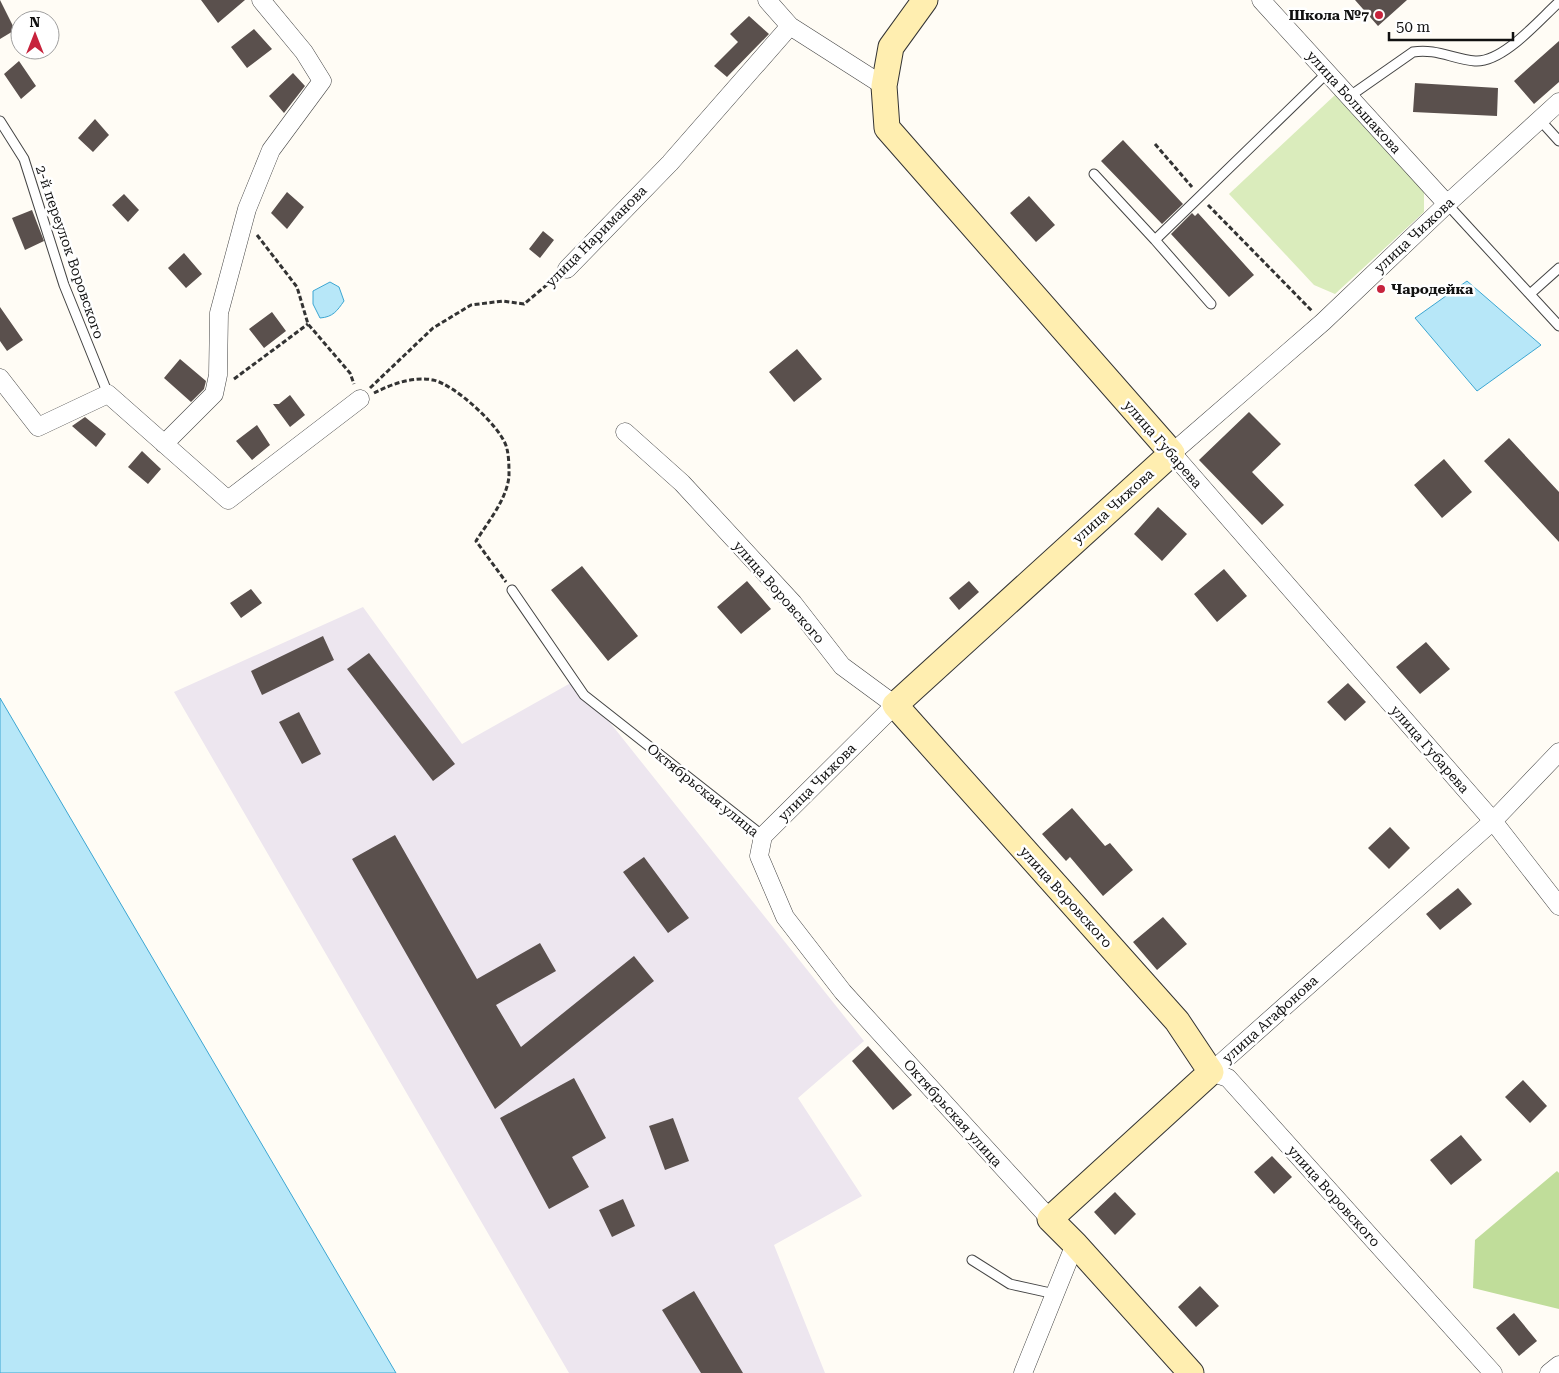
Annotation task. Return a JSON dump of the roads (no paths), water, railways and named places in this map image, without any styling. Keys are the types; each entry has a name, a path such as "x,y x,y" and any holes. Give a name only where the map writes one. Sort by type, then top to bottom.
{"street":[{"path":"164,444 214,394 218,375 219,313 244,220 271,150 322,81 304,52 261,0"},
{"path":"767,0 790,26 884,86 891,47 925,0"},
{"name":"улица Большакова","path":"1261,0 1447,204"},
{"name":"улица Нариманова","path":"567,269 670,163 790,26"},
{"name":"улица Губарева","path":"884,86 887,128 1493,821 1559,906"},
{"name":"улица Чижова","path":"763,836 895,705 1172,453 1323,322 1447,204 1559,102"},
{"path":"0,378 38,427 108,394 228,500 360,399"},
{"name":"улица Воровского","path":"625,432 688,490 793,603 842,666 895,705 1177,1021 1211,1072 1228,1078 1492,1373"},
{"name":"улица Агафонова","path":"1050,1219 1211,1072 1493,821 1559,752"},
{"name":"Октябрьская улица","path":"763,836 759,856 784,917 843,992 1191,1373"},
{"path":"1022,1373 1075,1244"},
{"path":"1549,1373 1559,1365"}],"lane":[{"path":"1350,96 1413,52 1426,50 1476,61 1506,52 1559,2"},
{"path":"1155,240 1328,72"},
{"path":"1540,120 1559,141"},
{"name":"2-й переулок Воровского","path":"0,121 24,159 64,285 108,394"},
{"path":"1094,174 1211,304"},
{"path":"1447,204 1559,326"},
{"path":"1530,294 1559,268"},
{"name":"Октябрьская улица","path":"512,590 584,695 763,836"},
{"path":"972,1260 1010,1284 1054,1294"}],"water":[{"path":"1467,281 1541,345 1477,391 1415,318"},
{"path":"330,282 339,287 344,301 334,313 320,318 313,304 313,291"},
{"path":"0,698 396,1373 0,1373"}],"place":[{"name":"Школа №7","path":"1379,15"},
{"name":"Чародейка","path":"1381,289"}]}
